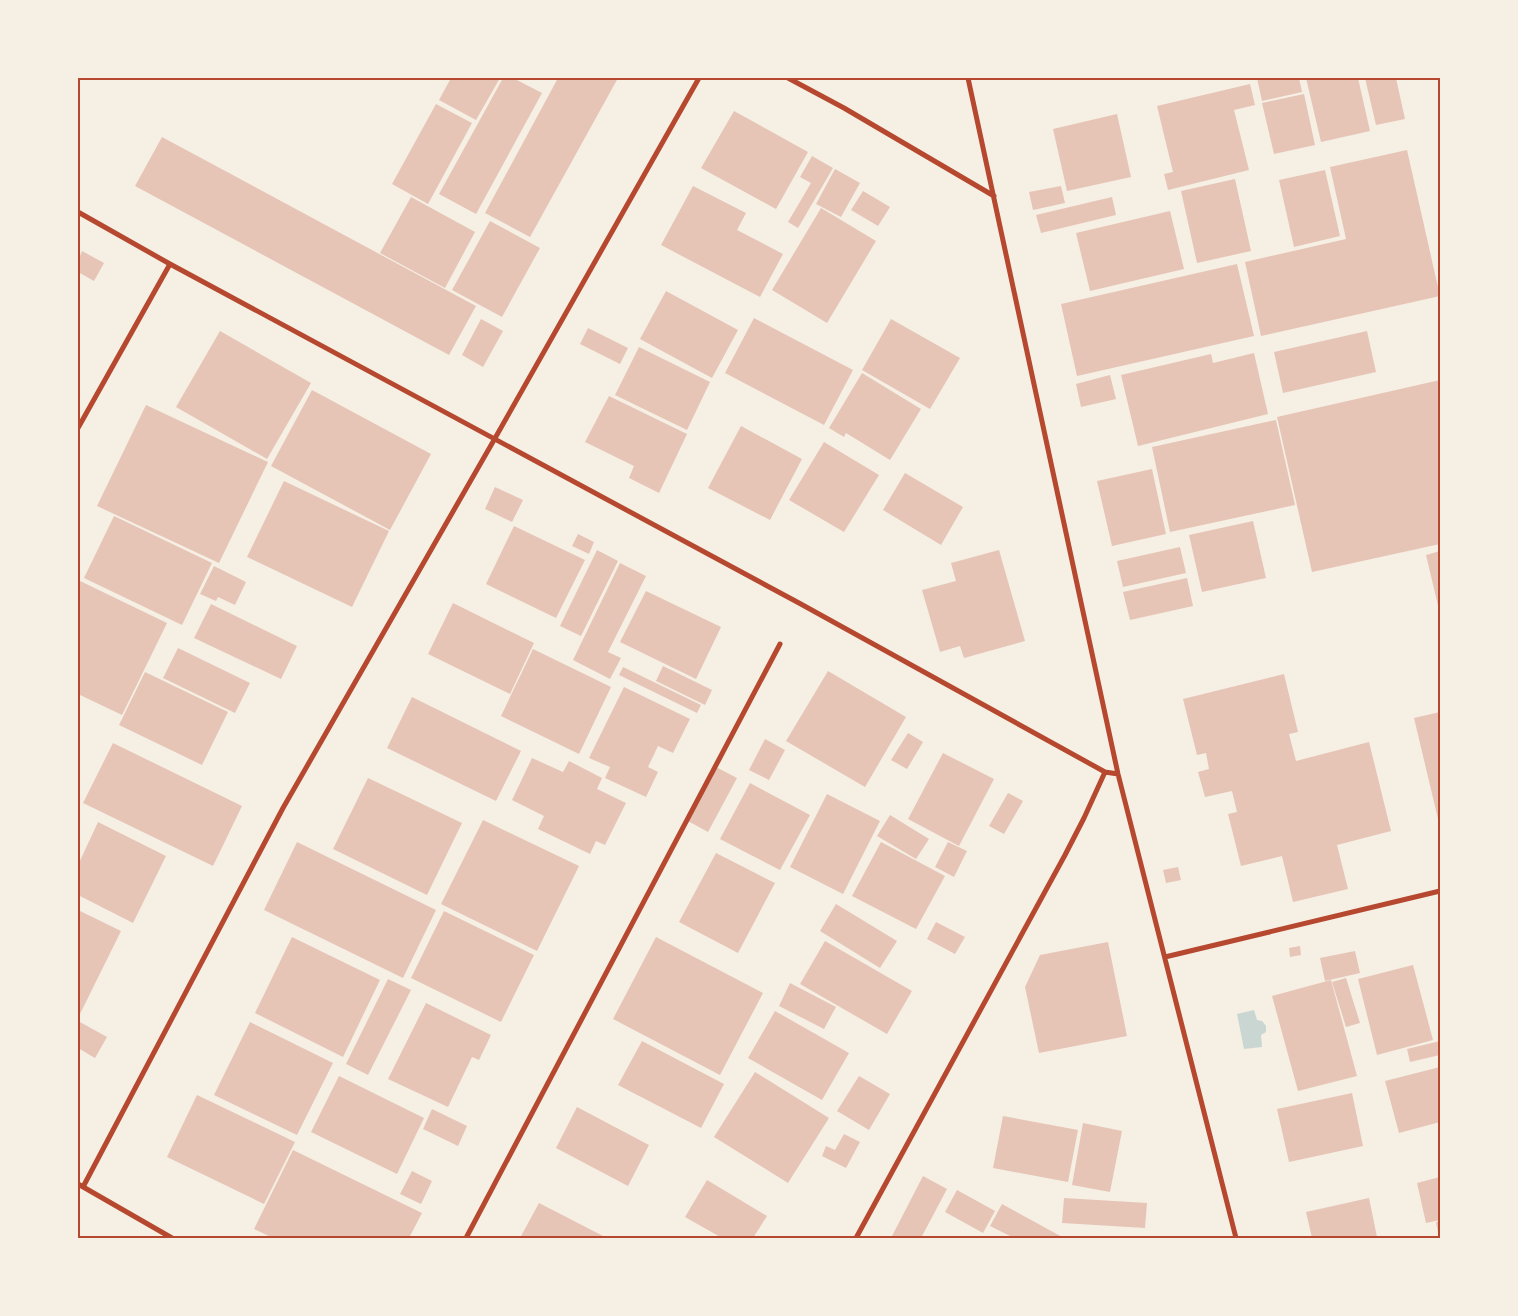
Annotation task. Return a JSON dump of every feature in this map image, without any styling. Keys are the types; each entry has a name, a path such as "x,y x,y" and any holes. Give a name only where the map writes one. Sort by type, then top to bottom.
{"street":[{"path":"172,1238 80,1185 283,808 699,78"},
{"path":"788,78 844,108 994,196"},
{"path":"968,78 1118,774 1236,1238"},
{"path":"78,212 494,440 808,608 1105,772 1118,774"},
{"path":"78,428 170,264"},
{"path":"466,1238 780,644"},
{"path":"856,1238 1068,847 1105,772"},
{"path":"1165,957 1440,891"}],"shaded area":[{"path":"1254,1010 1257,1020 1262,1021 1266,1026 1266,1032 1261,1035 1262,1047 1244,1049 1237,1014"}],"building":[{"path":"451,78 500,78 476,120 439,100"},
{"path":"503,78 513,78 542,93 476,214 439,194"},
{"path":"558,78 618,78 530,237 485,213"},
{"path":"1257,78 1299,78 1302,92 1262,101"},
{"path":"1306,78 1358,78 1370,131 1321,142"},
{"path":"1365,78 1396,78 1405,119 1376,125"},
{"path":"1250,84 1255,105 1234,110 1249,170 1168,190 1164,174 1173,172 1157,106"},
{"path":"1304,94 1315,145 1274,154 1262,103"},
{"path":"436,104 472,123 428,204 392,184"},
{"path":"734,111 808,152 776,209 701,168"},
{"path":"1117,114 1131,177 1067,191 1053,129"},
{"path":"162,137 476,306 449,355 135,186"},
{"path":"1407,150 1440,296 1261,336 1245,262 1346,239 1330,167"},
{"path":"812,156 833,168 798,228 788,222 811,183 800,177"},
{"path":"835,169 860,183 841,217 816,204"},
{"path":"1325,170 1340,236 1294,247 1279,180"},
{"path":"1235,179 1251,251 1197,263 1181,191"},
{"path":"693,186 746,213 737,230 783,254 760,297 661,245"},
{"path":"1061,186 1065,203 1033,210 1029,192"},
{"path":"863,191 890,207 878,226 851,210"},
{"path":"411,197 475,232 445,288 380,253"},
{"path":"1112,197 1116,215 1041,233 1036,215"},
{"path":"821,208 876,241 827,323 772,290"},
{"path":"1170,211 1184,269 1090,291 1076,233"},
{"path":"490,221 540,248 502,317 452,290"},
{"path":"82,251 104,263 94,281 78,272 78,261"},
{"path":"1237,264 1254,336 1077,376 1061,304"},
{"path":"666,291 738,330 712,378 640,339"},
{"path":"754,318 853,370 824,425 725,373"},
{"path":"481,319 503,331 483,367 462,355"},
{"path":"891,319 960,358 930,409 862,370"},
{"path":"588,328 628,348 620,364 580,344"},
{"path":"220,331 311,383 267,459 176,407"},
{"path":"1367,331 1376,372 1283,393 1274,352"},
{"path":"639,347 710,382 687,430 615,395"},
{"path":"1254,353 1268,414 1138,446 1121,375 1211,354 1213,363"},
{"path":"862,373 921,409 890,460 846,433 844,437 829,428"},
{"path":"1110,375 1116,399 1081,407 1076,384"},
{"path":"1440,380 1440,544 1312,572 1277,417"},
{"path":"312,390 431,454 390,530 271,466"},
{"path":"609,396 687,434 659,493 629,478 634,466 585,442"},
{"path":"146,405 268,462 219,563 97,506"},
{"path":"1276,420 1295,505 1170,532 1152,447"},
{"path":"741,426 802,459 770,520 708,488"},
{"path":"824,442 879,475 844,532 789,500"},
{"path":"1152,469 1166,534 1112,546 1097,481"},
{"path":"905,473 963,507 941,545 883,510"},
{"path":"284,481 389,531 352,607 247,557"},
{"path":"495,487 523,500 512,522 485,509"},
{"path":"114,516 212,563 182,625 84,578"},
{"path":"1253,521 1266,578 1202,592 1189,535"},
{"path":"514,526 585,560 556,618 486,584"},
{"path":"578,534 594,542 589,554 572,546"},
{"path":"1180,547 1186,573 1123,587 1117,561"},
{"path":"597,550 618,561 581,636 560,626"},
{"path":"999,550 1025,641 964,658 960,646 940,652 922,590 956,581 951,563"},
{"path":"1440,551 1440,614 1426,555"},
{"path":"620,563 646,576 608,652 621,658 610,679 573,660"},
{"path":"214,566 246,582 235,605 218,597 216,601 200,594"},
{"path":"1187,578 1193,606 1130,620 1123,592"},
{"path":"78,580 167,623 122,715 78,694"},
{"path":"646,591 721,627 696,679 620,642"},
{"path":"453,603 534,643 510,694 428,654"},
{"path":"211,604 297,646 281,679 194,638"},
{"path":"178,648 250,683 235,713 163,678"},
{"path":"533,649 611,687 579,754 501,716"},
{"path":"663,666 712,690 705,705 656,681"},
{"path":"623,667 701,705 697,713 619,675"},
{"path":"828,671 906,717 865,787 786,741"},
{"path":"145,672 228,712 202,765 119,725"},
{"path":"1284,674 1298,732 1289,734 1296,761 1369,742 1391,831 1337,845 1348,889 1293,902 1282,856 1241,866 1228,814 1237,812 1232,791 1205,797 1198,772 1209,769 1206,753 1197,755 1183,699"},
{"path":"624,687 690,719 673,753 658,746 648,767 658,772 646,797 605,778 610,767 589,758"},
{"path":"412,697 521,751 496,801 387,748"},
{"path":"1440,712 1440,818 1438,819 1414,718"},
{"path":"908,733 923,742 907,769 891,760"},
{"path":"765,739 785,750 769,780 749,770"},
{"path":"113,743 242,806 213,866 83,803"},
{"path":"943,753 994,779 959,846 908,819"},
{"path":"532,758 563,772 569,761 602,778 597,789 626,803 605,845 596,841 590,854 538,829 544,816 512,800"},
{"path":"716,767 737,778 708,832 688,821"},
{"path":"368,778 462,823 427,895 333,849"},
{"path":"750,783 810,815 780,870 720,839"},
{"path":"1008,793 1023,801 1004,834 989,826"},
{"path":"827,794 880,821 843,894 790,867"},
{"path":"890,815 929,839 916,859 877,836"},
{"path":"483,820 579,866 537,951 441,904"},
{"path":"98,822 166,856 133,923 78,895 78,865"},
{"path":"297,842 436,910 403,978 264,910"},
{"path":"881,842 945,876 916,929 852,896"},
{"path":"948,842 967,851 954,877 935,867"},
{"path":"716,853 775,883 738,953 679,922"},
{"path":"1178,867 1181,880 1166,883 1163,870"},
{"path":"836,904 897,941 880,968 820,931"},
{"path":"78,910 121,931 80,1014 78,1013"},
{"path":"444,911 534,955 501,1022 411,978"},
{"path":"936,922 965,937 955,954 927,939"},
{"path":"292,937 380,980 343,1057 255,1013"},
{"path":"656,937 763,993 720,1075 613,1019"},
{"path":"825,941 912,991 887,1034 800,984"},
{"path":"1108,942 1127,1036 1039,1053 1025,987 1040,955"},
{"path":"1300,946 1301,955 1290,957 1289,948"},
{"path":"1355,951 1360,973 1325,981 1320,958"},
{"path":"1413,965 1433,1040 1377,1055 1358,979"},
{"path":"1346,978 1360,1023 1346,1027 1332,982"},
{"path":"388,979 411,990 368,1075 346,1064"},
{"path":"1331,980 1357,1076 1298,1091 1272,996"},
{"path":"790,983 836,1007 824,1029 779,1006"},
{"path":"426,1003 491,1035 479,1060 472,1057 448,1107 388,1079"},
{"path":"775,1011 849,1053 822,1100 748,1058"},
{"path":"78,1021 107,1037 95,1058 78,1048"},
{"path":"250,1022 333,1063 297,1135 214,1095"},
{"path":"642,1041 724,1084 701,1128 618,1085"},
{"path":"1440,1041 1440,1055 1410,1062 1407,1049"},
{"path":"1440,1067 1440,1122 1399,1133 1385,1081"},
{"path":"755,1072 829,1118 788,1183 714,1137"},
{"path":"339,1076 424,1118 397,1174 311,1132"},
{"path":"859,1076 890,1094 869,1130 837,1111"},
{"path":"1352,1093 1363,1146 1289,1162 1277,1109"},
{"path":"197,1095 295,1142 264,1204 167,1157"},
{"path":"577,1107 649,1145 628,1186 556,1148"},
{"path":"432,1109 467,1126 458,1146 423,1129"},
{"path":"1003,1116 1078,1130 1068,1182 993,1168"},
{"path":"1083,1123 1122,1131 1110,1192 1072,1185"},
{"path":"844,1134 860,1142 846,1168 822,1156 826,1146 835,1150"},
{"path":"293,1150 422,1213 409,1238 273,1238 254,1229"},
{"path":"412,1171 432,1181 421,1204 400,1194"},
{"path":"923,1176 947,1189 921,1238 891,1238"},
{"path":"1440,1177 1440,1220 1426,1223 1417,1183"},
{"path":"707,1180 767,1216 753,1238 722,1238 685,1217"},
{"path":"957,1190 995,1211 983,1233 945,1212"},
{"path":"1064,1198 1147,1203 1145,1228 1062,1223"},
{"path":"1369,1198 1377,1237 1312,1238 1306,1212"},
{"path":"539,1203 607,1238 520,1238"},
{"path":"1002,1204 1064,1238 1014,1238 990,1226"},
{"path":"1440,1221 1440,1238 1439,1238 1436,1222"}]}
